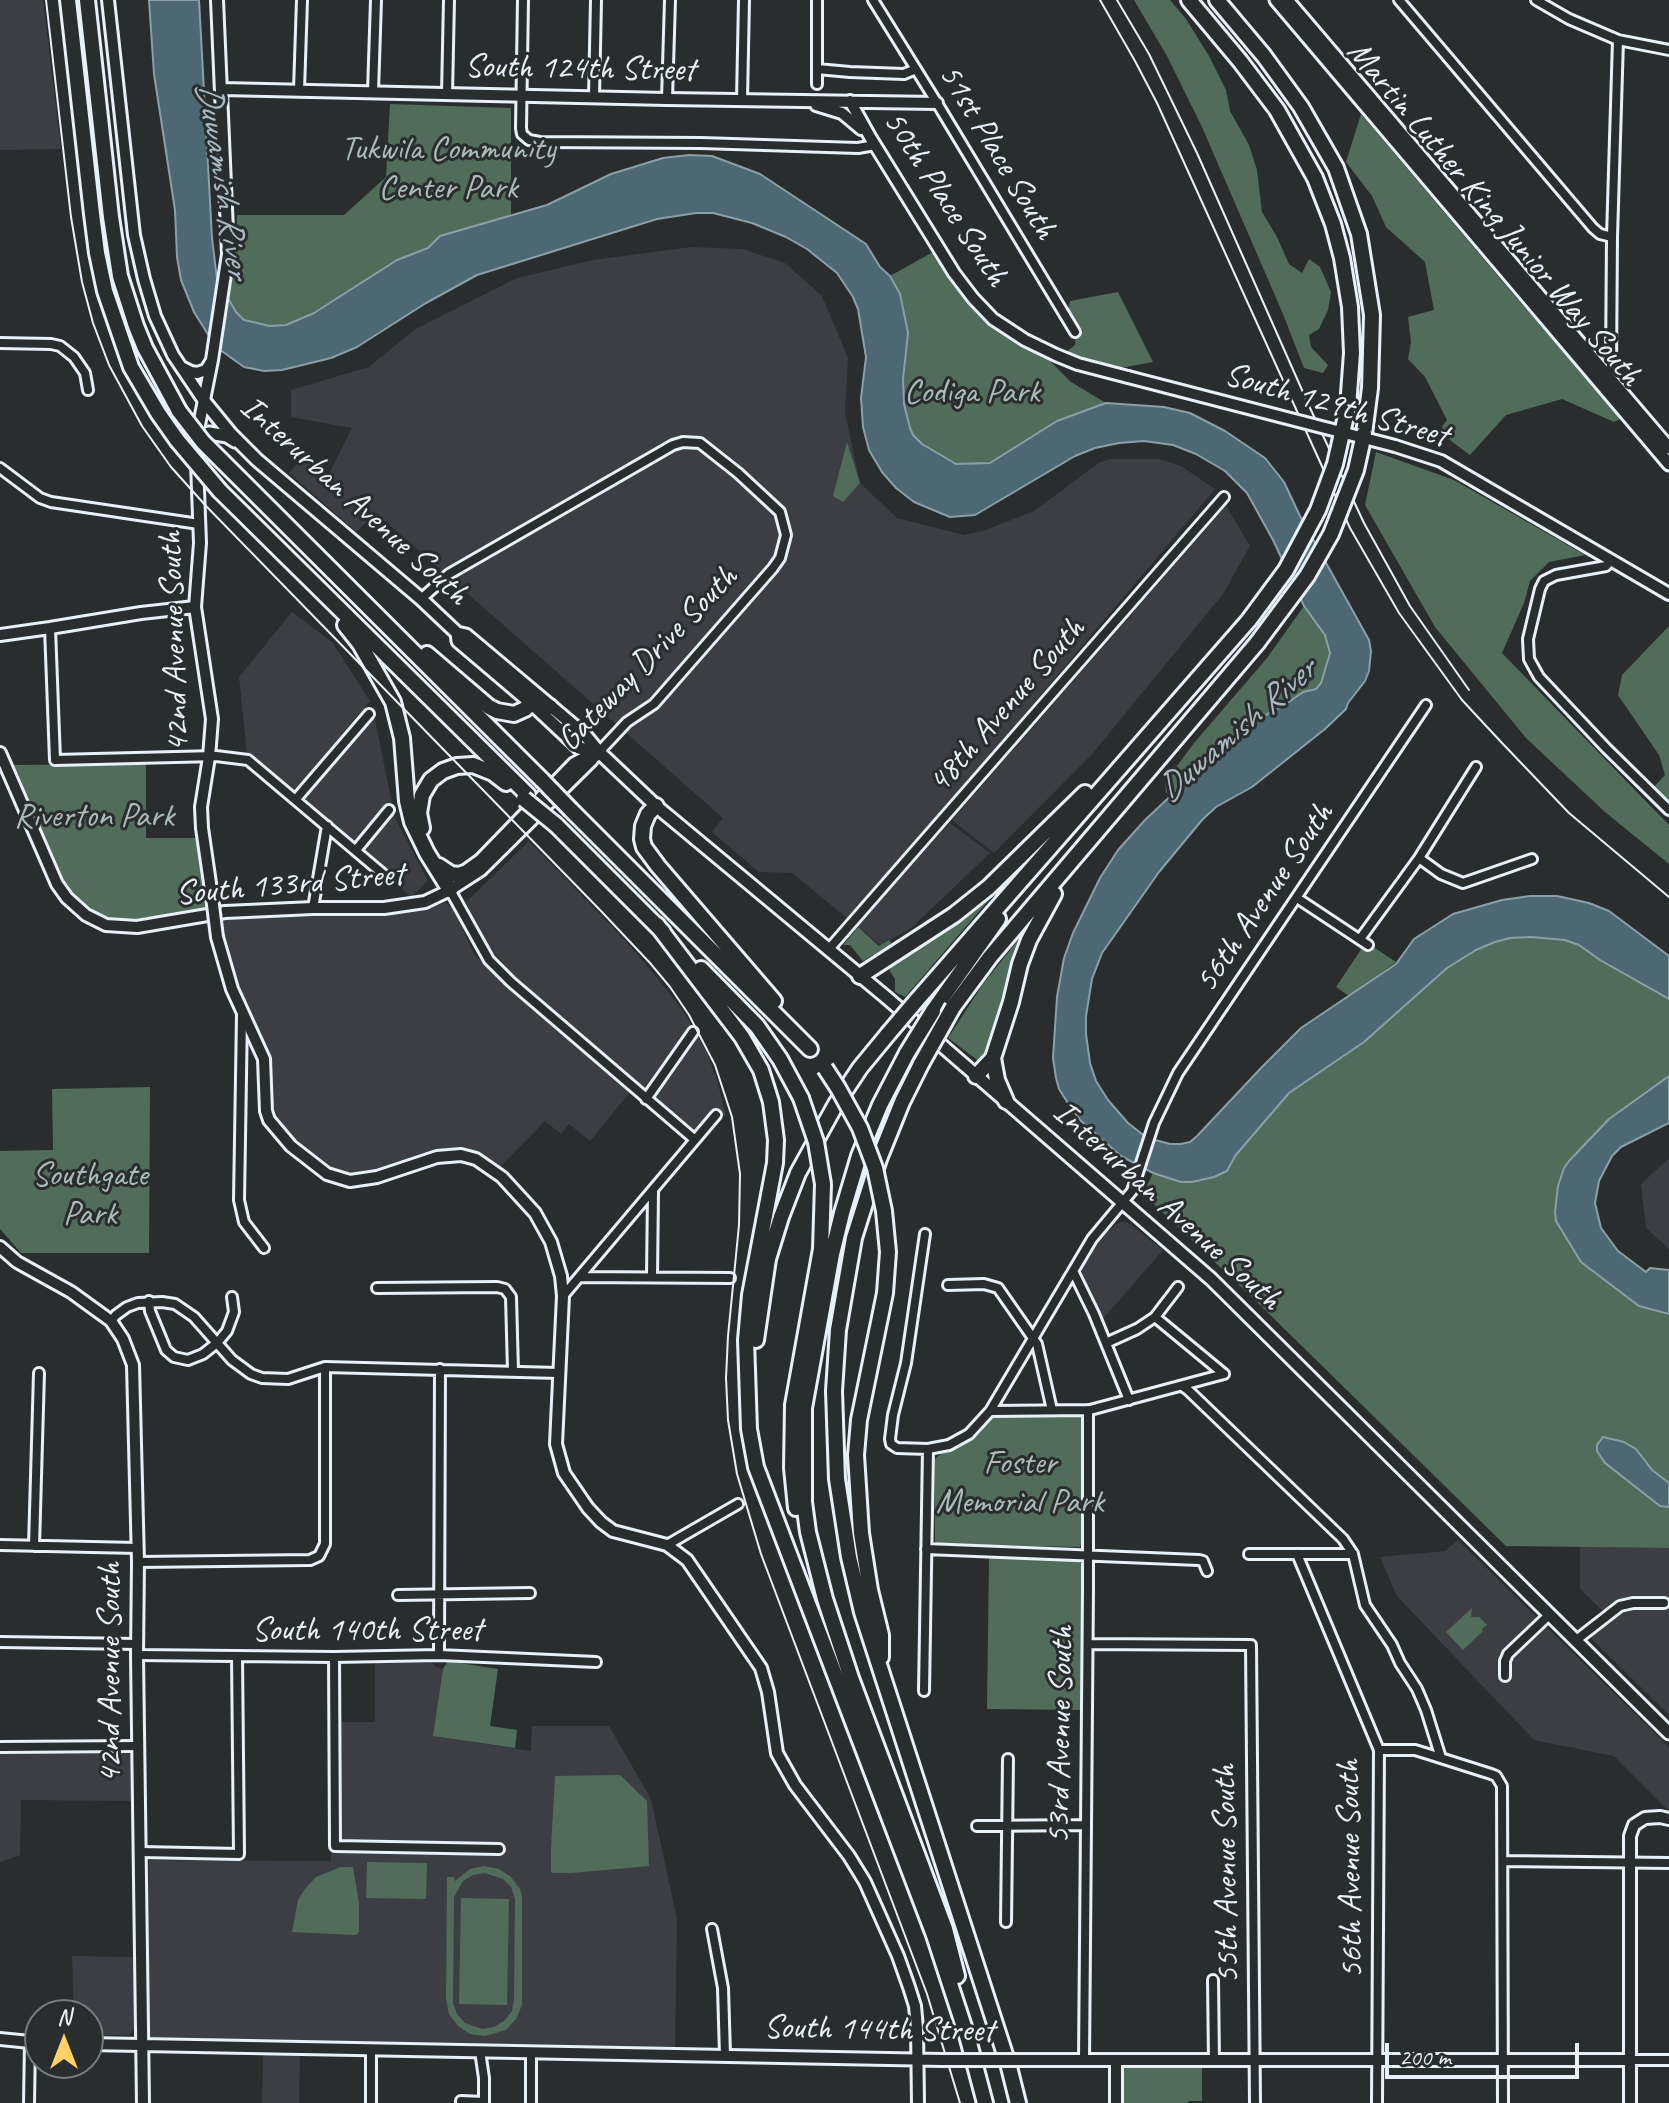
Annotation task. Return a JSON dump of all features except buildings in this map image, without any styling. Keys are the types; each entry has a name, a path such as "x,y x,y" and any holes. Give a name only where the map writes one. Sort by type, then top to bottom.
{"highway":[{"path":"68,0 92,214 105,291 131,367 158,413 220,491 757,1026 780,1059 801,1098 816,1142 823,1184 821,1249 793,1405 791,1444 796,1509 816,1594 818,1626"},
{"path":"87,0 120,276 140,337 179,411 203,442 333,574 810,1049"},
{"path":"783,1536 763,1461 757,1419 756,1334 764,1277 781,1217 807,1155 860,1068 888,1034 1249,620 1286,570 1318,510 1335,464 1348,407 1352,353 1350,307 1333,224 1315,178 1277,110 1189,0"},
{"path":"1018,2103 862,1612 849,1557 837,1479 834,1391 838,1330 854,1238 879,1159 902,1102 953,1007 990,957 1257,643 1307,576 1331,534 1356,470 1371,377 1372,315 1362,248 1354,219 1336,168 1301,107 1217,0"},
{"path":"299,569 360,644 393,702 402,738 407,801 412,822 450,890"},
{"path":"333,574 489,707 514,714 531,703 550,707"},
{"path":"860,976 954,915 989,887 1163,718"},
{"path":"439,866 451,874 467,872 481,862 575,765 599,752"},
{"path":"450,890 425,836 419,813 425,787 437,775 457,766 473,765 493,773 526,797"},
{"path":"976,1076 993,1058 1020,964 1035,925 1053,894 1147,774"},
{"path":"656,806 648,814 642,832 642,843 648,853 757,980 825,1068 860,1128 875,1168 888,1252 885,1293 859,1420 856,1455 861,1533 881,1635 881,1669"},
{"path":"968,2039 957,1971 945,1929 851,1678 811,1548 804,1502 804,1408 842,1213 859,1156 880,1105 907,1053 965,963 1062,832"},
{"path":"657,925 742,1037 761,1070 771,1102 776,1140 775,1163 750,1295 746,1340 749,1429 756,1467 934,1935 985,2103"},
{"path":"993,1058 997,1080 1006,1101"}],"main road":[{"name":"Martin Luther King Junior Way South","path":"1276,0 1669,464"},
{"name":"Martin Luther King Junior Way South","path":"1287,0 1669,448"},
{"name":"Interurban Avenue South","path":"204,401 243,446 457,633 466,635 585,735 656,806 829,949 1211,1279 1669,1733"},
{"path":"196,452 204,436 214,433 227,436 243,446"},
{"name":"Interurban Avenue South","path":"457,633 458,641 579,748 599,752"}],"street":[{"name":"Interurban Avenue South","path":"108,0 134,235 155,316 179,365 204,401"},
{"path":"217,0 222,89"},
{"path":"299,90 302,0"},
{"path":"373,92 376,0"},
{"path":"447,94 449,0"},
{"path":"523,0 521,128 525,138 540,142 858,148 870,138"},
{"path":"594,97 596,0"},
{"path":"667,99 670,0"},
{"path":"742,100 744,0"},
{"path":"817,0 817,84"},
{"name":"51st Place South","path":"873,0 1075,332"},
{"path":"1399,0 1593,228 1600,234 1612,237"},
{"path":"1536,0 1569,19 1618,40 1669,50"},
{"path":"1606,375 1611,368 1618,40"},
{"path":"817,69 904,74 916,69"},
{"name":"South 124th Street","path":"222,89 937,103"},
{"name":"42nd Avenue South","path":"222,89 229,234 226,276 198,423 196,452 199,524 195,607 212,719 202,797 202,828 224,966 242,1015 264,1059 266,1111 269,1120 290,1145 327,1174 350,1181 377,1177 437,1157 461,1155 476,1159 502,1177 535,1213 551,1242 561,1276 563,1296 556,1444 564,1473 588,1508 613,1531 667,1545"},
{"path":"791,100 832,109 849,118 870,138"},
{"name":"50th Place South","path":"849,118 850,101"},
{"name":"50th Place South","path":"850,101 954,273 973,298 993,319 1056,355"},
{"path":"870,138 868,113 880,102"},
{"path":"0,343 60,346 74,357 85,373 88,390"},
{"name":"South 129th Street","path":"1056,355 1078,364 1395,446 1441,461 1669,594"},
{"path":"179,365 197,373 206,370 212,360"},
{"name":"Gateway Drive South","path":"421,599 449,574 683,442 700,443 738,473 780,512 786,535 780,558 773,568 654,704 627,722 502,851 481,870 450,890"},
{"path":"0,468 40,498 51,502 199,524"},
{"name":"48th Avenue South","path":"829,949 1224,497"},
{"path":"1610,561 1606,566 1556,575 1544,581 1528,639 1529,659 1539,677 1669,810"},
{"path":"0,635 195,607"},
{"path":"50,628 55,760 209,757 248,760 389,879"},
{"name":"56th Avenue South","path":"928,1449 949,1445 969,1434 990,1411 1092,1239 1132,1191 1154,1123 1178,1073 1426,705"},
{"path":"296,799 369,714"},
{"name":"South 133rd Street","path":"0,753 57,884 75,907 106,925 137,927 225,912 400,907 425,902 450,890"},
{"path":"1297,898 1364,942 1476,767"},
{"path":"356,850 389,810"},
{"path":"313,908 327,826"},
{"path":"1419,858 1441,874 1463,883 1532,859"},
{"path":"450,890 489,960 694,1139"},
{"path":"242,1015 239,1200 244,1222 264,1248"},
{"path":"646,1099 693,1032"},
{"path":"563,1296 716,1115"},
{"path":"652,1277 653,1191"},
{"path":"924,1691 928,1449 897,1448 890,1439 906,1363 925,1234"},
{"name":"42nd Avenue South","path":"0,1247 17,1262 71,1292 111,1321 123,1339 133,1365 138,1548 143,2103"},
{"path":"1073,1271 1129,1400"},
{"path":"580,1277 730,1278"},
{"path":"948,1285 984,1284 998,1288 1039,1349 1052,1410"},
{"path":"1106,1343 1155,1317 1178,1287"},
{"path":"377,1288 505,1289 511,1297 513,1371"},
{"path":"149,1301 166,1350 174,1357 188,1360 217,1343 231,1323 234,1312 232,1297"},
{"path":"111,1321 127,1307 149,1301 175,1304 194,1317 242,1369 262,1378 288,1379 325,1367 559,1373"},
{"path":"990,1411 1088,1410 1224,1374 1155,1317"},
{"path":"138,1562 310,1560 322,1552 325,1536 325,1367"},
{"path":"439,1655 440,1369"},
{"path":"34,1546 39,1373"},
{"path":"1182,1386 1342,1538 1353,1554 1365,1605 1417,1689 1441,1758"},
{"name":"53rd Avenue South","path":"1084,2060 1088,1410"},
{"path":"738,1504 667,1545 687,1560 761,1668 768,1692 777,1753 795,1785 865,1882 898,1956 915,2006 918,2103"},
{"path":"0,1545 138,1548"},
{"path":"926,1549 1199,1560 1203,1561 1207,1571"},
{"path":"1249,1554 1353,1554"},
{"name":"56th Avenue South","path":"1297,1554 1379,1750 1377,2103"},
{"path":"398,1595 530,1593"},
{"path":"1575,1641 1620,1606 1664,1603"},
{"path":"1505,1676 1508,1654 1549,1615"},
{"name":"South 140th Street","path":"0,1642 237,1656 439,1655 596,1662"},
{"name":"55th Avenue South","path":"1088,1644 1251,1645 1255,2103"},
{"path":"141,1852 239,1854 237,1656"},
{"path":"334,1657 335,1846 499,1849"},
{"path":"0,1747 139,1746"},
{"path":"1379,1750 1415,1750 1491,1774 1499,1780 1503,1795 1503,2103"},
{"path":"1006,1922 1008,1759"},
{"path":"1630,2103 1630,1836 1634,1825 1645,1818 1669,1819"},
{"path":"977,1826 1086,1825"},
{"path":"1503,1861 1669,1863"},
{"path":"712,1929 723,1988 725,2055"},
{"path":"1213,1980 1214,2061"},
{"path":"0,2042 24,2042"},
{"name":"South 144th Street","path":"104,2044 942,2060 1669,2060"},
{"path":"371,2049 371,2103"},
{"path":"461,2101 484,2103 480,2051"},
{"path":"531,2052 531,2103"},
{"path":"1116,2060 1116,2103"},
{"path":"29,2103 31,2079"}],"shaded area":[{"path":"0,0 43,0 61,149 0,150"},
{"path":"691,247 742,249 785,263 822,296 848,358 845,413 860,483 897,518 964,535 983,531 1034,511 1100,462 1110,459 1159,459 1181,466 1215,489 880,885 886,891 950,823 990,853 910,929 880,945 792,873 759,872 712,832 723,818 376,513 356,532 289,473 302,458 327,478 352,428 291,417 291,390 369,367 414,330 517,278 593,260"},
{"path":"1226,506 1250,546 1223,594 1093,753 994,853 952,820"},
{"path":"292,612 332,642 370,701 294,791 247,755 239,677"},
{"path":"374,715 395,818 428,881 411,897 303,798"},
{"path":"529,841 626,941 686,1015 707,1053 726,1116 712,1112 693,1134 512,973 486,943 466,902"},
{"path":"445,903 453,908 474,954 630,1092 590,1141 569,1124 561,1134 545,1121 498,1169 461,1152 350,1177 329,1171 279,1128 270,1110 269,1069 245,1013 222,919 402,913"},
{"path":"1669,1158 1669,1249 1646,1228 1641,1184"},
{"path":"1119,1222 1127,1222 1163,1250 1101,1321 1081,1268 1099,1240"},
{"path":"1458,1540 1669,1747 1669,1811 1614,1756 1534,1740 1397,1596 1380,1557 1445,1551"},
{"path":"1580,1547 1669,1548 1669,1715 1590,1637 1610,1618 1580,1589"},
{"path":"375,1659 429,1659 436,1667 443,1669 434,1736 531,1751 532,1726 609,1726 651,1799 677,1919 675,2047 148,2039 149,1860 331,1861 329,1722 375,1722"},
{"path":"0,1753 132,1754 132,1801 21,1800 20,1855 0,1862"},
{"path":"72,1956 134,1957 135,2028 129,2035 104,2035 104,1999 73,1999"},
{"path":"263,2053 300,2053 299,2103 262,2103"}],"green space":[{"path":"1134,0 1170,0 1186,19 1226,90 1230,111 1249,145 1257,170 1262,212 1289,264 1302,273 1309,259 1320,267 1331,292 1328,310 1319,329 1309,335 1311,347 1328,365 1323,373 1304,368 1202,127 1167,56"},
{"name":"Tukwila Community Center Park","path":"390,104 511,108 511,215 440,236 428,248 397,260 300,320 278,326 244,320 228,297 237,246 237,215 344,215 386,177"},
{"path":"1361,114 1622,418 1614,422 1562,399 1506,415 1470,455 1451,441 1442,427 1447,420 1425,377 1408,359 1411,342 1408,317 1434,310 1425,262 1386,227 1372,196 1346,162"},
{"name":"Codiga Park","path":"933,252 955,286 981,314 1050,361 1071,382 1106,403 1057,421 990,463 956,464 922,444 913,435 904,404 900,294 890,276"},
{"path":"1118,292 1153,362 1120,368 1065,353 1075,345 1076,334 1083,331 1068,310 1070,301"},
{"path":"847,442 860,483 843,502 833,496"},
{"path":"1376,452 1454,480 1585,555 1549,562 1530,581 1502,653 1669,825 1669,864 1605,812 1526,738 1435,627 1365,505"},
{"path":"1304,606 1325,635 1330,653 1321,683 1316,689 1302,692 1249,724 1234,738 1210,751 1178,789 1166,793 1165,782 1267,658"},
{"path":"1669,626 1669,803 1653,788 1665,775 1659,755 1618,695 1622,675"},
{"name":"Riverton Park","path":"146,764 146,838 198,838 205,910 124,922 101,916 69,892 14,765"},
{"path":"994,890 995,893 905,997 895,992 890,962"},
{"path":"1030,925 988,1057 980,1062 948,1038 983,984"},
{"path":"858,927 879,946 889,940 892,944 863,961 850,945 843,945"},
{"path":"1531,937 1565,940 1579,945 1669,999 1669,1076 1650,1091 1557,1200 1555,1217 1581,1262 1639,1306 1669,1314 1669,1548 1506,1546 1143,1194 1153,1173 1181,1182 1192,1182 1227,1171 1235,1156 1289,1093 1447,968 1495,942"},
{"path":"1372,946 1396,962 1349,996 1336,987 1362,948 1368,952"},
{"name":"Southgate Park","path":"150,1087 149,1253 21,1253 0,1229 0,1151 53,1150 52,1089"},
{"name":"Foster Memorial Park","path":"992,1415 1083,1416 1083,1539 1080,1547 935,1543 934,1460 979,1434"},
{"name":"Foster Memorial Park","path":"989,1558 1074,1559 1082,1564 1081,1710 987,1709"},
{"path":"1472,1608 1471,1617 1479,1617 1487,1625 1463,1650 1446,1632"},
{"path":"448,1661 498,1669 490,1726 517,1730 515,1748 433,1736 443,1669"},
{"path":"620,1775 647,1801 649,1866 552,1873 555,1776"},
{"path":"367,1862 427,1863 426,1899 366,1898"},
{"path":"484,1866 499,1869 511,1877 522,1896 522,2005 516,2019 506,2030 485,2036 470,2034 458,2026 449,2014 446,1999 447,1877 454,1877 455,1881 470,1869","holes":["485,1873 503,1879 511,1887 515,1899 514,1999 512,2011 504,2021 482,2029 465,2023 453,2003 454,1897 463,1881 473,1875"]},
{"path":"341,1867 353,1867 359,1903 359,1932 356,1935 292,1932 298,1900 305,1889 316,1877"},
{"path":"461,1898 509,1899 507,2005 459,2004"},
{"path":"1202,2067 1202,2101 1122,2103 1124,2068"}],"water":[{"name":"Duwamish River","path":"149,0 199,0 217,279 244,320 270,326 286,325 314,313 397,260 428,248 440,236 547,205 611,174 663,158 712,156 760,174 866,244 900,294 908,333 903,379 904,404 910,428 922,444 956,464 990,463 1057,421 1106,403 1164,407 1190,413 1225,431 1265,458 1284,482 1369,640 1369,671 1346,709 1325,729 1252,787 1216,807 1202,820 1159,872 1102,953 1092,979 1086,1016 1090,1063 1096,1081 1108,1100 1142,1134 1170,1144 1190,1142 1301,1028 1396,964 1414,939 1453,914 1502,900 1557,896 1609,911 1669,956 1669,999 1579,945 1565,940 1531,937 1495,942 1447,968 1364,1042 1289,1093 1235,1156 1227,1171 1214,1177 1181,1182 1153,1173 1121,1156 1081,1121 1059,1089 1056,1078 1053,1058 1057,997 1064,958 1073,933 1100,878 1118,850 1145,820 1178,789 1210,751 1303,692 1316,689 1321,683 1330,653 1325,635 1304,606 1247,493 1225,471 1196,454 1173,445 1144,441 1095,448 1075,456 975,515 950,517 914,502 882,472 869,450 863,427 861,398 866,357 858,309 837,273 786,237 752,223 713,213 657,219 477,275 357,347 331,358 282,370 264,371 244,367 219,349 209,336 194,312 181,280 175,210 154,74"},
{"path":"1669,1076 1669,1123 1621,1147 1612,1156 1599,1181 1595,1203 1601,1228 1618,1251 1646,1272 1650,1268 1669,1270 1669,1314 1639,1306 1581,1262 1556,1221 1555,1212 1558,1186 1569,1161 1609,1119"},
{"path":"1603,1437 1624,1442 1636,1449 1652,1470 1669,1483 1669,1507 1660,1506 1605,1463 1597,1451"}],"tram line":[{"path":"46,0 71,217 82,282 109,365 142,426 171,467 206,506 650,963 689,1015 715,1065 732,1117 740,1174 739,1225 726,1378 728,1420 737,1474 761,1554 927,1994 960,2103"}],"railway":[{"path":"1100,0 1157,103 1350,528 1399,613 1462,700 1502,743 1569,813 1669,897"},
{"path":"1117,0 1149,54 1197,153 1364,523 1410,606 1469,690"}]}
